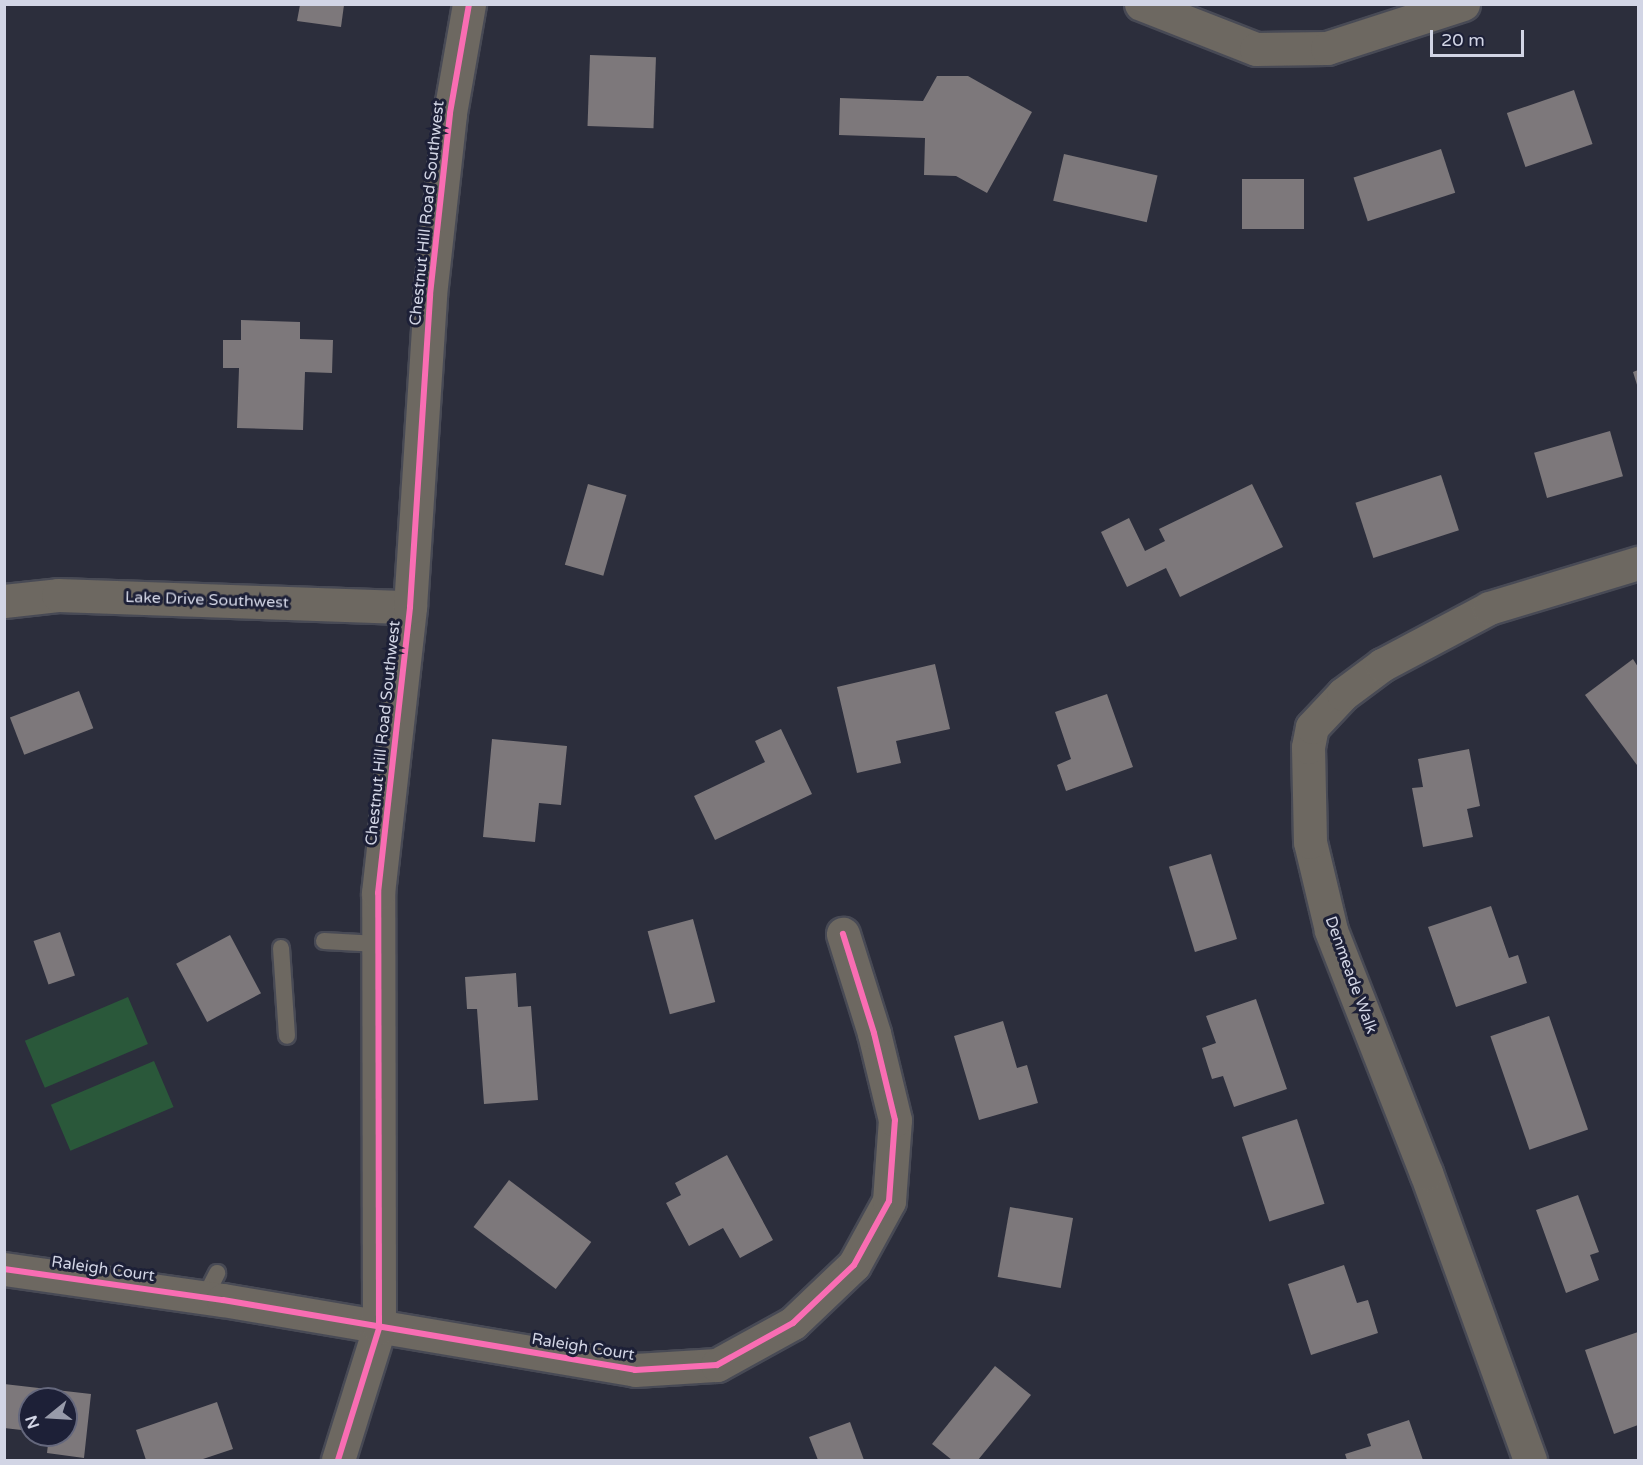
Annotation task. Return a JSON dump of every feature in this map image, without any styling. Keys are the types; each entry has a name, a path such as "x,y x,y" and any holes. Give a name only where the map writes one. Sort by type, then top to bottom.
{"street":[{"name":"Chestnut Hill Road Southwest","path":"338,1461 379,1328 378,893 410,607 430,295 450,113 469,4"},
{"path":"1141,4 1256,49 1327,48 1463,4"},
{"name":"Denmeade Walk","path":"1530,1461 1426,1173 1331,930 1310,842 1308,747 1312,728 1328,711 1383,665 1489,608 1638,563"},
{"name":"Lake Drive Southwest","path":"4,601 58,595 410,607"},
{"name":"Raleigh Court","path":"4,1269 211,1285 379,1328 635,1370 717,1365 793,1323 854,1265 889,1200 895,1120 874,1033 843,934"}],"lane":[{"path":"324,941 378,944"},
{"path":"281,948 287,1036"}],"green space":[{"path":"128,997 148,1044 45,1088 25,1041"},
{"path":"154,1061 174,1107 70,1151 51,1105"}],"building":[{"path":"300,5 344,5 341,27 297,21"},
{"path":"590,55 656,57 653,128 588,126"},
{"path":"937,76 968,76 1032,112 987,193 956,176 924,175 925,138 839,135 840,98 923,101"},
{"path":"1574,90 1593,144 1525,167 1507,113"},
{"path":"1441,149 1455,193 1368,221 1354,177"},
{"path":"1064,154 1158,176 1147,222 1053,201"},
{"path":"1242,179 1304,179 1304,229 1242,229"},
{"path":"241,320 300,322 300,339 333,340 332,373 305,372 303,430 237,428 239,368 223,368 223,340 241,340"},
{"path":"1638,370 1638,388 1633,372"},
{"path":"1610,431 1623,476 1547,498 1534,453"},
{"path":"1441,475 1459,530 1373,558 1355,503"},
{"path":"588,484 626,495 603,576 565,565"},
{"path":"1252,484 1283,547 1180,597 1166,568 1127,587 1101,532 1129,518 1145,551 1165,541 1159,529"},
{"path":"1633,659 1638,667 1637,765 1585,695"},
{"path":"935,664 950,729 896,741 901,763 857,773 837,687"},
{"path":"79,691 93,728 24,755 10,718"},
{"path":"1107,694 1133,767 1066,791 1057,765 1071,759 1055,712"},
{"path":"781,729 812,794 715,840 694,796 765,762 755,741"},
{"path":"492,739 567,746 561,805 539,803 535,842 483,837"},
{"path":"1469,749 1480,806 1467,809 1473,837 1423,847 1412,788 1423,787 1418,759"},
{"path":"1211,854 1237,939 1195,952 1169,867"},
{"path":"1491,906 1509,958 1518,955 1527,983 1456,1007 1428,927"},
{"path":"693,919 715,1002 670,1014 648,931"},
{"path":"60,932 75,975 49,985 34,941"},
{"path":"230,935 261,993 207,1022 176,964"},
{"path":"516,973 518,1007 531,1006 538,1100 484,1104 477,1009 467,1009 465,977"},
{"path":"1256,999 1287,1089 1234,1107 1223,1076 1212,1079 1202,1048 1216,1043 1206,1016"},
{"path":"1549,1016 1588,1129 1529,1150 1490,1036"},
{"path":"1003,1021 1017,1068 1027,1065 1038,1103 979,1120 954,1036"},
{"path":"1297,1119 1325,1204 1269,1222 1242,1137"},
{"path":"727,1155 773,1240 740,1258 723,1228 689,1246 666,1203 681,1195 675,1183"},
{"path":"509,1180 591,1242 556,1289 473,1227"},
{"path":"1578,1195 1599,1252 1590,1255 1599,1280 1566,1293 1536,1210"},
{"path":"1010,1207 1073,1218 1061,1288 998,1277"},
{"path":"1344,1265 1357,1303 1368,1300 1378,1333 1311,1355 1288,1284"},
{"path":"1638,1332 1638,1425 1614,1434 1585,1350"},
{"path":"995,1366 1031,1395 978,1460 952,1460 932,1444"},
{"path":"4,1384 30,1387 18,1387 18,1430 4,1428"},
{"path":"78,1393 91,1394 84,1458 47,1453 48,1447 78,1447"},
{"path":"217,1402 233,1449 200,1460 146,1460 136,1430"},
{"path":"1409,1420 1423,1460 1347,1460 1345,1454 1371,1446 1367,1434"},
{"path":"850,1422 864,1460 818,1460 809,1437"}],"cycle path":[{"path":"338,1460 379,1328 378,893 410,607 430,295 450,113 469,4"},
{"path":"4,1269 223,1300 635,1370 717,1365 793,1323 854,1265 889,1201 895,1120 874,1033 843,934"}]}
